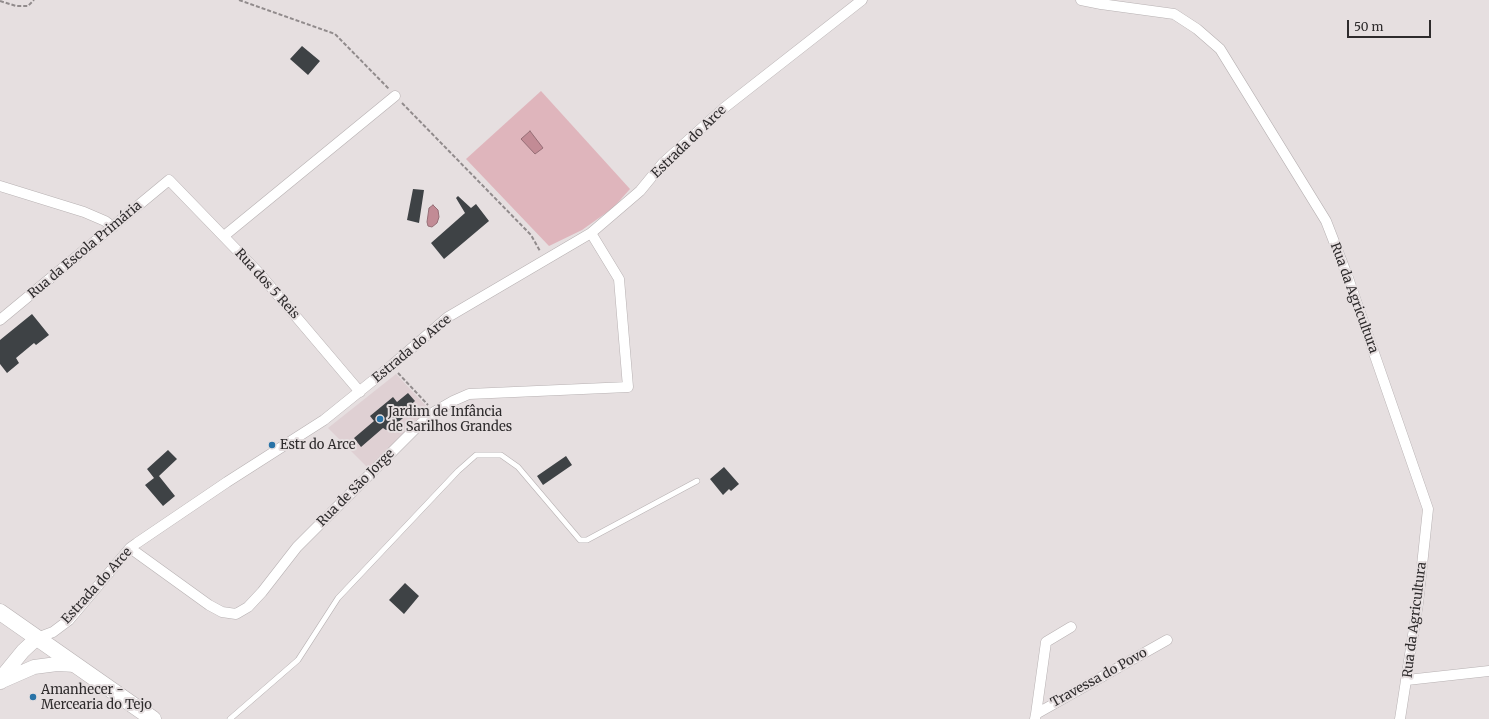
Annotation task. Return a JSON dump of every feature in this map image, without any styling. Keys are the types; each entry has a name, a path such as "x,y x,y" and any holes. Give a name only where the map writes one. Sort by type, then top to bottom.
{"main road":[{"path":"0,612 154,719"}],"street":[{"name":"Estrada do Arce","path":"37,638 53,632 69,620 130,548 227,482 324,420 392,366 448,317 591,233 640,191 663,163 724,108 862,0"},
{"name":"Rua da Agricultura","path":"1081,0 1174,14 1197,29 1220,49 1326,221 1347,275 1428,509 1418,603 1400,719"},
{"path":"224,236 395,96"},
{"name":"Rua dos 5 Reis","path":"169,180 260,273 360,392"},
{"name":"Rua da Escola Primária","path":"0,320 169,180"},
{"path":"0,186 84,212 105,221 113,227"},
{"name":"Rua de São Jorge","path":"130,548 209,605 222,612 236,614 248,608 297,547 416,428 434,412 469,394 628,387 619,279 591,233"},
{"path":"1036,716 1046,642 1071,627"},
{"path":"25,670 37,638"},
{"path":"1,681 5,673 23,650 37,638"},
{"name":"Travessa do Povo","path":"1036,716 1167,640"},
{"path":"1,681 34,667 46,665 76,665"},
{"path":"1407,680 1489,671"}],"lane":[{"path":"230,719 298,660 338,598 458,471 476,455 501,455 518,467 580,540 587,540 697,481"}],"path":[{"path":"0,1 16,6 28,6 34,0"},
{"path":"239,0 335,34 531,235 545,261"},
{"path":"392,366 434,412"}],"shaded area":[{"path":"541,91 630,189 613,208 582,230 549,246 466,159"},
{"path":"530,131 543,148 535,154 521,139"},
{"path":"433,205 438,210 439,217 437,223 432,227 428,226 427,222 429,208"},
{"name":"Jardim de Infância de Sarilhos Grandes","path":"396,374 429,409 368,468 328,428"}],"building":[{"path":"302,46 320,61 308,75 290,59"},
{"path":"413,189 424,190 419,223 407,220"},
{"path":"458,196 471,208 476,204 489,221 444,259 431,243 465,213 456,198"},
{"path":"32,314 49,335 36,345 34,343 16,358 19,363 7,373 0,364 0,340"},
{"path":"408,393 415,401 402,413 404,415 402,417 403,418 389,430 383,428 361,447 354,438 374,421 370,416 393,397 397,402"},
{"path":"168,450 177,459 159,476 175,496 163,506 145,485 154,478 147,469"},
{"path":"566,456 572,465 543,485 537,476"},
{"path":"724,467 739,484 731,491 729,489 723,495 710,479"},
{"path":"405,583 419,596 404,614 389,600"}],"place":[{"name":"Jardim de Infância de Sarilhos Grandes","path":"380,419"},
{"name":"Estr do Arce","path":"272,445"},
{"name":"Amanhecer - Mercearia do Tejo","path":"33,697"}]}
